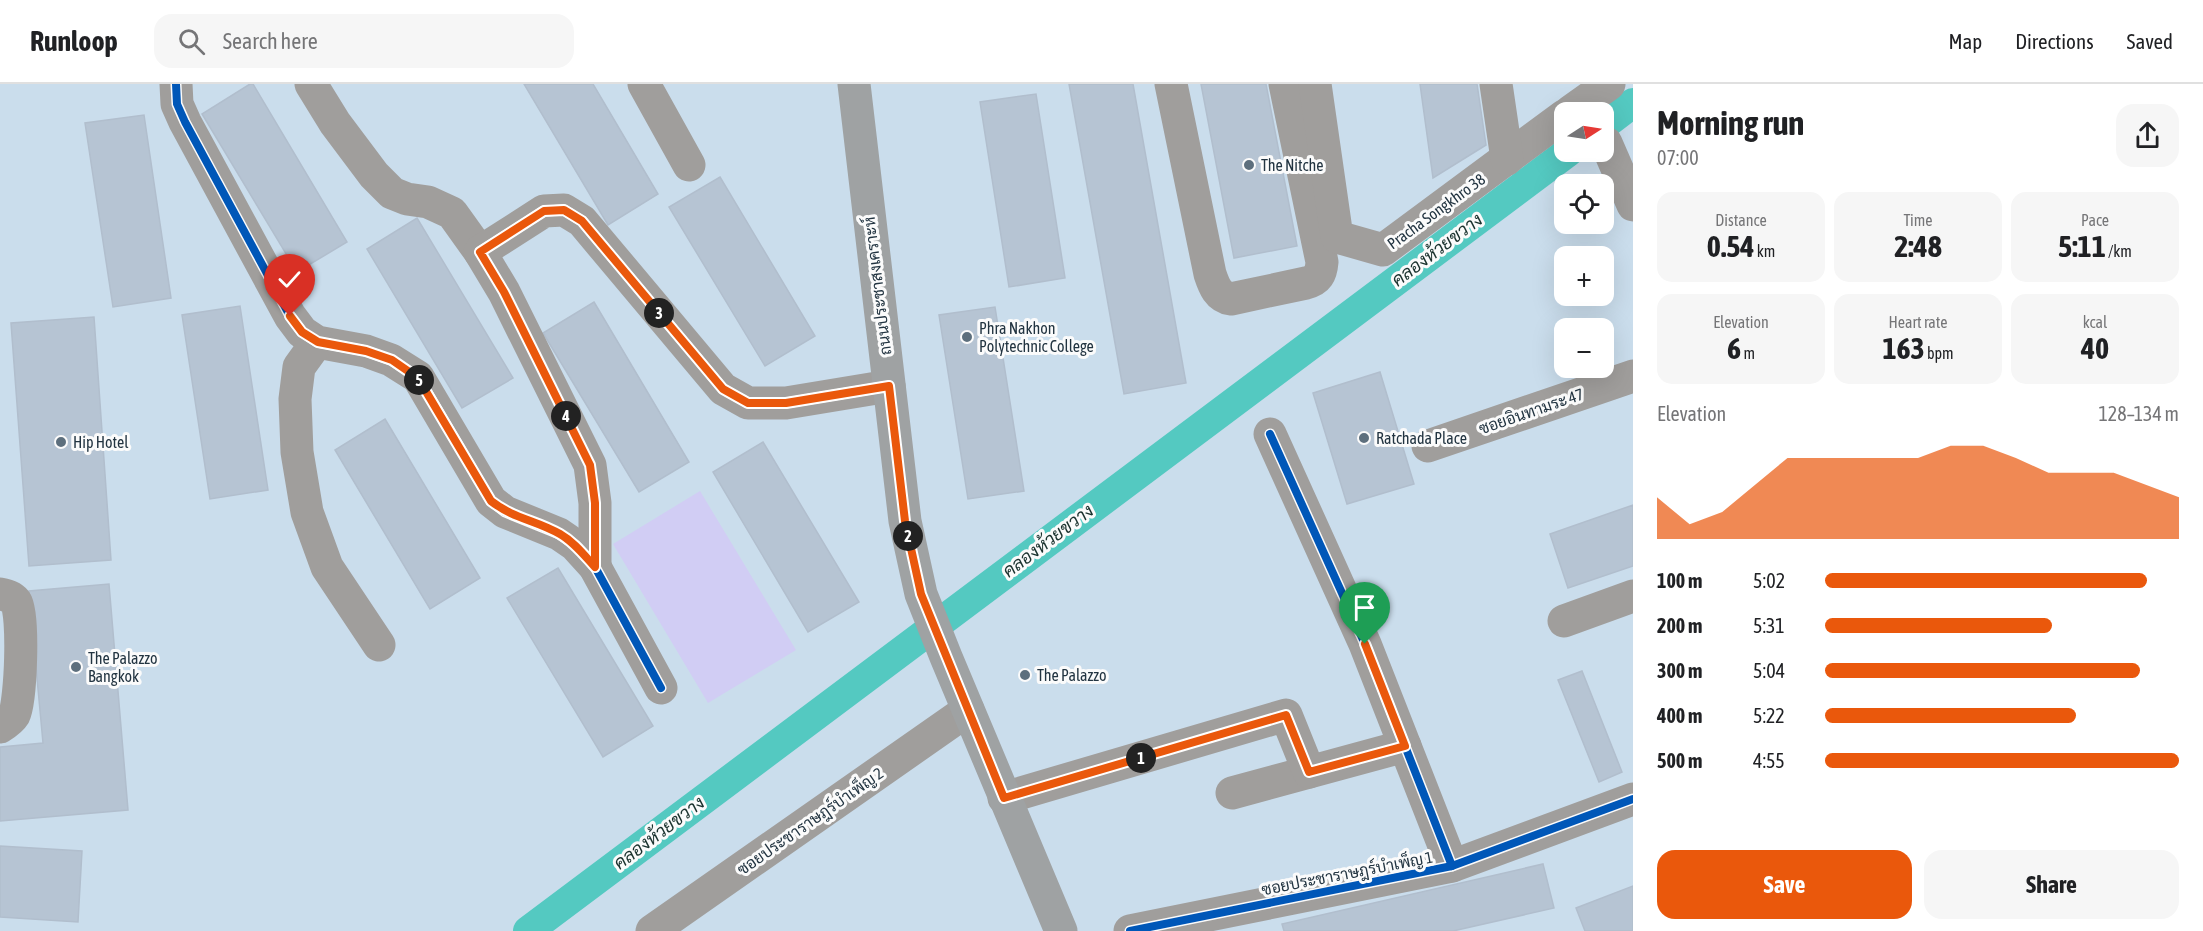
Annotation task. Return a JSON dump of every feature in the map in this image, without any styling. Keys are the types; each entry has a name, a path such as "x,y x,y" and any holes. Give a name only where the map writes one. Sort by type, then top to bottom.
{"main road":[{"name":"ถนนประชาสงเคราะห์","path":"854,84 905,521 921,594 1061,931"}],"street":[{"path":"177,84 177,104 185,122 290,316 302,332 318,342 366,351 392,360 418,378 491,501 505,512 559,534 575,545 595,567 661,688"},
{"path":"310,84 335,123 374,175 392,193 407,199 428,202 452,213 480,252 504,292 590,465 595,503 595,567"},
{"path":"644,84 689,165"},
{"path":"1170,84 1210,274 1218,292 1231,299 1306,283 1316,279 1321,272 1322,262 1285,84"},
{"name":"Pracha Songkhro 38","path":"1315,84 1337,237 1383,250 1554,124"},
{"path":"1496,84 1507,159"},
{"path":"1584,102 1609,84"},
{"path":"1614,161 1633,205"},
{"path":"480,252 544,211 564,210 582,221 723,389 748,403 786,403 889,386"},
{"path":"318,342 299,367 295,399 297,452 307,512 327,567 379,645"},
{"name":"ซอยอินทามระ 47","path":"1428,446 1633,376"},
{"path":"1270,434 1365,644 1452,866"},
{"path":"0,594 5,594 16,602 21,643 16,708 11,719 0,727"},
{"path":"1564,621 1633,596"},
{"name":"ซอยประชาราษฎร์บำเพ็ญ 2","path":"652,931 968,710"},
{"path":"1004,798 1286,715 1309,772"},
{"path":"1232,793 1405,746"},
{"name":"ซอยประชาราษฎร์บำเพ็ญ 1","path":"1130,931 1452,866 1633,799"}],"shaded area":[{"path":"700,491 796,650 708,703 613,544"}],"building":[{"path":"253,84 347,242 297,272 202,114"},
{"path":"524,84 593,84 658,194 608,225"},
{"path":"1069,84 1133,84 1186,383 1124,394"},
{"name":"The Nitche","path":"1201,84 1266,84 1297,246 1234,258"},
{"path":"1420,84 1477,84 1486,145 1433,178"},
{"path":"1036,94 1065,278 1009,287 980,102"},
{"path":"144,115 171,298 113,307 85,123"},
{"path":"720,177 815,336 765,366 669,207"},
{"path":"417,218 513,378 462,408 367,249"},
{"path":"594,302 689,462 639,492 543,333"},
{"path":"240,306 268,490 210,499 182,315"},
{"path":"995,307 1024,491 968,499 939,315"},
{"name":"Hip Hotel","path":"94,317 111,560 29,566 11,323"},
{"name":"Ratchada Place","path":"1380,372 1414,484 1347,504 1313,393"},
{"path":"385,419 480,578 430,609 335,450"},
{"path":"763,442 859,602 808,632 713,472"},
{"path":"1633,505 1633,566 1568,588 1550,534"},
{"path":"558,568 653,726 603,757 507,598"},
{"name":"The Palazzo Bangkok","path":"109,584 128,810 0,821 0,747 43,743 29,591"},
{"path":"1582,671 1622,772 1599,782 1558,680"},
{"path":"0,846 82,851 78,922 0,917"},
{"path":"1543,864 1554,908 1453,931 1284,931 1282,924"},
{"path":"1633,886 1633,931 1585,931 1576,908"}],"waterway":[{"name":"คลองห้วยขวาง","path":"1614,117 1633,103"},
{"name":"คลองห้วยขวาง","path":"528,931 1555,162"}],"cycle path":[{"path":"176,84 177,104 185,122 290,316 302,332 317,342 366,351 391,360 418,377 491,501 505,512 559,534 575,545 595,567 661,688"},
{"path":"480,252 544,211 564,210 582,221 723,389 748,403 786,403 889,386"},
{"path":"1270,434 1365,644 1452,866"},
{"path":"1130,931 1452,866 1633,799"}],"place":[{"name":"The Nitche","path":"1249,165"},
{"name":"Phra Nakhon Polytechnic College","path":"967,337"},
{"name":"Ratchada Place","path":"1364,438"},
{"name":"Hip Hotel","path":"61,442"},
{"name":"The Palazzo Bangkok","path":"76,667"},
{"name":"The Palazzo","path":"1025,675"}],"route":[{"path":"290,316 302,332 318,342 366,351 392,360 418,378 491,501 505,512 559,534 575,545 595,567 595,503 590,465 504,292 480,252 544,211 564,210 582,221 723,389 748,403 786,403 889,386 905,521 921,594 1004,798 1286,715 1309,772 1405,746 1365,644"}]}
